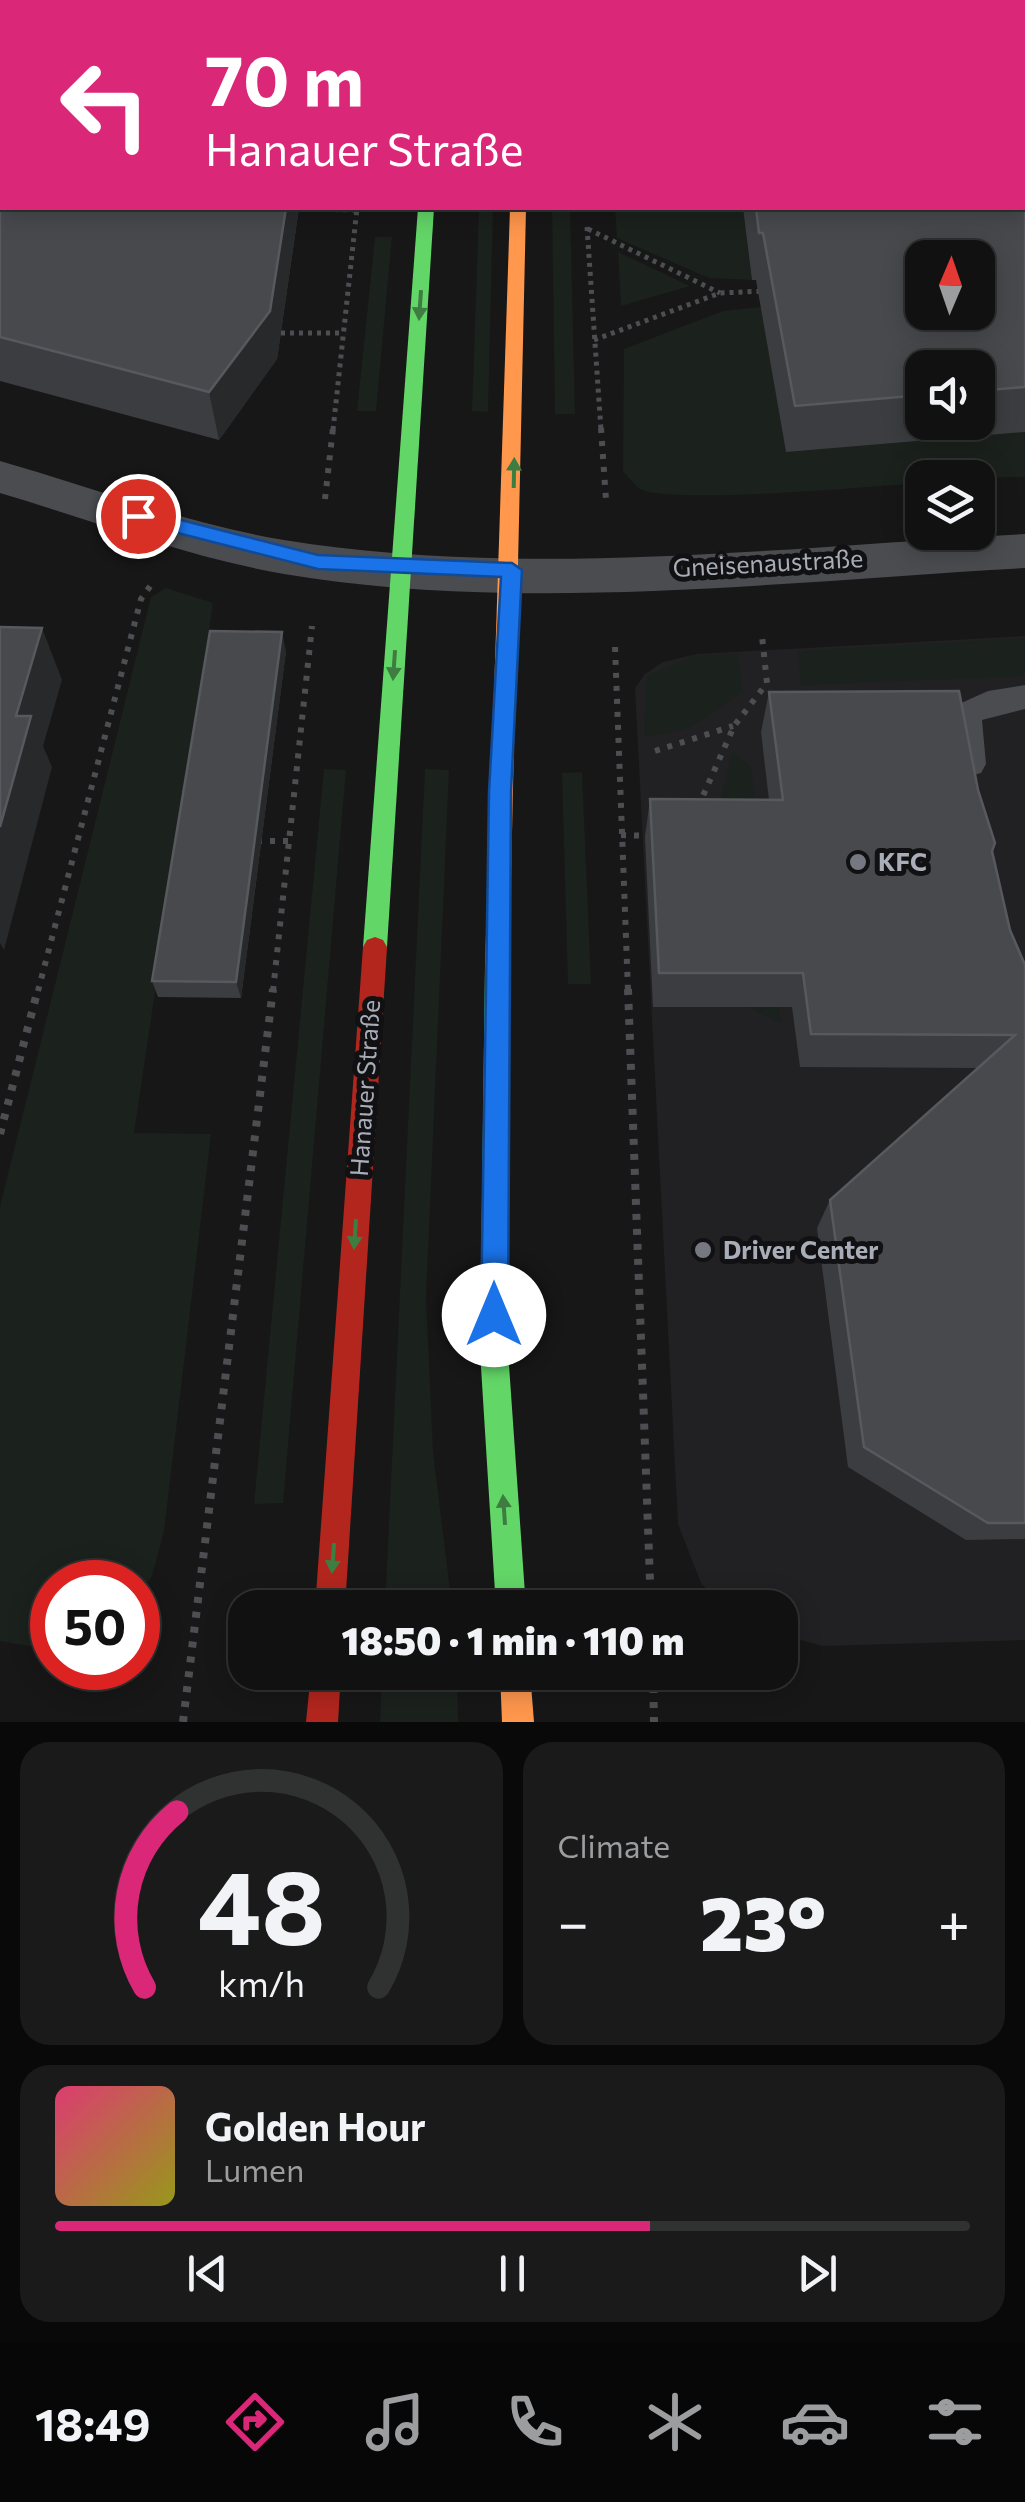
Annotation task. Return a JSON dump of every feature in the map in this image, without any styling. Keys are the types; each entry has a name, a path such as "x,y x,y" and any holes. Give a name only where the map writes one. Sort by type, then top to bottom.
{"main road":[{"name":"Hanauer Straße","path":"331,1590 426,210"},
{"path":"510,1590 494,1354 500,792 512,570 518,210"},
{"path":"322,1722 325,1690"},
{"path":"516,1690 518,1722"}],"street":[{"path":"0,477 264,551 318,562 512,570"},
{"name":"Gneisenaustraße","path":"512,570 1025,551"}],"lane":[{"path":"976,794 965,720 977,707 1025,697"}],"path":[{"path":"325,499 356,210"},
{"path":"586,218 606,500"},
{"path":"587,229 720,293"},
{"path":"594,340 720,293 773,290"},
{"path":"281,332 344,333"},
{"path":"0,1134 141,599 152,583"},
{"path":"183,1722 292,841 312,626"},
{"path":"692,821 734,726 767,683 762,636"},
{"path":"615,647 650,1590"},
{"path":"655,752 734,726"},
{"path":"621,835 668,836"},
{"path":"238,840 292,841"},
{"path":"653,1690 654,1722"}],"shaded area":[{"path":"479,210 493,210 488,412 472,411"},
{"path":"552,210 570,210 575,414 555,414"},
{"path":"615,210 743,210 752,280 709,278 617,238"},
{"path":"375,237 392,237 376,411 357,411"},
{"path":"618,252 690,286 621,306"},
{"path":"761,307 786,451 924,440 995,440 995,434 1025,432 1025,477 995,477 995,460 905,460 905,484 730,495 640,489 623,472 624,349 723,311"},
{"path":"166,588 213,603 134,1133 211,1134 164,1531 156,1560 30,1560 30,1646 0,1641 0,1207 151,597"},
{"path":"1025,636 1025,1640 822,1646 798,1639 798,1590 707,1590 701,1583 678,1524 635,688 645,674 663,662 697,654"},
{"path":"1025,638 1025,676 801,685 798,651"},
{"path":"738,654 742,691 697,723 673,732 644,736 646,676 696,655"},
{"path":"732,753 751,767 781,1023 742,1004 715,820"},
{"path":"324,769 346,770 283,1503 254,1504"},
{"path":"425,769 449,770 426,1297 433,1452 450,1590 386,1590"},
{"path":"582,772 591,984 568,984 562,773"},
{"path":"381,1690 457,1690 458,1722 380,1722"}],"building":[{"path":"0,210 286,210 270,311 209,392 0,337"},
{"path":"756,210 1025,210 1025,387 995,390 995,350 905,350 905,396 795,406 763,233 759,233"},
{"path":"0,627 42,628 16,716 31,716 0,827"},
{"path":"210,631 282,632 236,982 152,981"},
{"path":"959,691 978,790 995,843 992,851 1010,930 1025,965 1025,1523 988,1523 864,1447 830,1200 1015,1035 811,1034 803,973 659,973 650,799 783,800 769,692"}],"traffic: fast":[{"path":"375,947 426,210"},
{"path":"497,966 494,1351 510,1590"}],"traffic: slow":[{"path":"497,966 518,210"},
{"path":"516,1690 518,1722"}],"traffic: jam":[{"path":"331,1590 375,947"},
{"path":"322,1722 325,1690"}],"place":[{"name":"KFC","path":"858,862"},
{"name":"Driver Center","path":"703,1250"}],"route":[{"path":"138,516 318,562 512,570 500,792 494,1315"}]}
